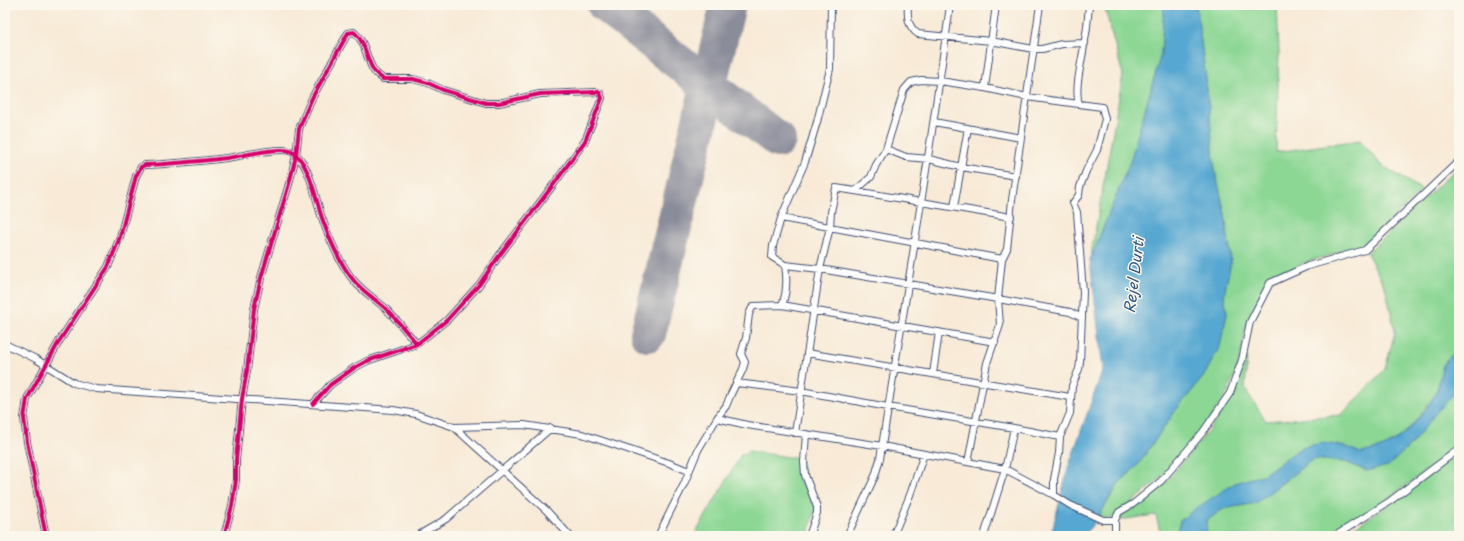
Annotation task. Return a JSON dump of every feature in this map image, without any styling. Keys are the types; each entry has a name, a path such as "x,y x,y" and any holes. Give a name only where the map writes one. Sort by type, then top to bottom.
{"street":[{"path":"832,5 830,69 817,122 805,162 781,218 773,246 772,257 786,265 820,269 998,299 1070,312 1082,318"},
{"path":"908,5 907,15 913,31 918,34 946,38 991,41 1033,49 1042,49 1062,44 1085,42"},
{"path":"846,536 875,476 882,446 907,284 922,202 950,5"},
{"path":"985,88 996,5"},
{"path":"968,462 987,363 1000,325 998,299 1002,259 1007,249 1040,5"},
{"path":"1079,104 1077,98 1079,74 1090,5"},
{"path":"224,536 232,506 236,480 236,460 242,399 247,372 254,309 261,278 279,221 296,156 299,129 302,119 348,33 354,32 358,36 368,54 374,70 383,79 413,79 486,103 499,103 540,94 598,92 602,95 592,125 585,140 551,189 479,284 447,320 417,344 367,361 354,368 330,385 313,404"},
{"path":"855,191 871,177 876,165 886,149 904,90 910,82 921,80 940,81 985,88 1027,97 1102,107 1104,119 1097,150 1086,171 1080,187 1079,195 1073,203 1077,212 1083,292 1079,366 1072,386 1070,413 1060,437 1059,453 1054,479 1054,495"},
{"path":"934,122 1021,138"},
{"path":"954,207 968,128"},
{"path":"886,149 906,158 928,159 961,167 1016,176"},
{"path":"46,536 27,442 24,418 27,399 89,294 100,281 108,267 120,237 136,176 145,165 226,158 282,151 290,152 305,166 322,217 344,266 354,281 385,308 417,344"},
{"path":"1115,536 1115,520 1119,512 1133,504 1161,481 1203,432 1230,393 1242,360 1250,322 1270,284 1308,266 1365,250 1459,161"},
{"path":"795,433 820,269 830,227 831,212 836,188 1011,217"},
{"path":"781,218 914,244 1002,259"},
{"path":"782,305 786,291 786,265"},
{"path":"658,536 698,450 726,406 743,369 745,362 742,354 749,314 753,306 782,305 995,342"},
{"path":"932,374 939,332"},
{"path":"5,344 36,359 74,383 96,389 405,411 454,427 524,425 551,428 582,434 689,471"},
{"path":"807,353 1070,397"},
{"path":"737,383 801,391 1060,437"},
{"path":"717,418 747,425 882,446 1005,469 1070,505 1103,520 1115,520"},
{"path":"454,427 546,510 570,536"},
{"path":"418,536 446,519 551,428"},
{"path":"984,536 1005,469 1014,428"},
{"path":"806,434 804,462 805,475 817,507 817,513 810,536"},
{"path":"1335,536 1390,501 1459,449"},
{"path":"893,536 910,495 924,454"}],"green space":[{"path":"1104,5 1164,5 1161,54 1130,162 1090,260 1123,75"},
{"path":"1196,5 1277,5 1279,52 1276,152 1360,140 1380,164 1422,190 1364,246 1306,262 1268,281 1247,322 1240,359 1228,392 1202,431 1159,480 1114,518 1103,518 1099,516 1119,483 1138,465 1176,410 1204,376 1220,346 1227,314 1224,295 1231,262 1225,214 1215,171 1206,79"},
{"path":"1459,166 1459,353 1450,356 1443,366 1436,393 1422,413 1402,436 1387,446 1361,454 1344,446 1302,447 1263,475 1235,483 1180,521 1177,536 1161,536 1156,515 1118,520 1127,511 1162,487 1206,434 1233,396 1247,356 1245,389 1266,421 1341,415 1363,393 1385,369 1395,332 1386,289 1367,253"},
{"path":"1459,388 1459,446 1387,500 1330,536 1207,536 1206,521 1223,509 1256,503 1313,459 1345,462 1367,471 1436,413"},
{"path":"749,451 801,459 803,481 816,509 807,536 694,536 741,455"},
{"path":"1459,453 1459,536 1341,536 1392,503"}],"water":[{"name":"Rejel Durti","path":"1164,5 1196,5 1206,79 1215,171 1225,214 1231,262 1224,295 1227,314 1220,346 1204,376 1176,410 1138,465 1119,483 1095,522 1083,536 1048,536 1053,527 1069,465 1103,369 1090,260 1130,162 1161,54"},
{"path":"1459,353 1459,388 1436,413 1411,445 1388,466 1367,471 1345,462 1313,459 1256,503 1223,509 1206,521 1207,536 1177,536 1180,521 1195,509 1235,483 1263,475 1302,447 1323,443 1344,446 1361,453 1388,445 1408,430 1428,407 1436,393 1444,364 1452,356"}],"runway":[{"path":"605,5 778,140"},
{"path":"648,334 728,5"}],"cycle path":[{"path":"224,536 232,506 236,480 236,460 242,399 247,371 254,309 261,278 289,184 296,156 299,129 312,98 348,33 354,32 358,36 371,66 383,79 413,79 486,103 499,103 540,94 600,93 602,98 585,141 479,285 447,320 417,344 367,361 354,368 330,385 313,404"},
{"path":"46,536 27,442 24,418 27,399 60,340 108,267 120,237 136,176 141,167 145,165 227,158 277,150 290,151 297,155 307,171 325,226 336,252 345,268 355,282 385,308 417,344"}]}
